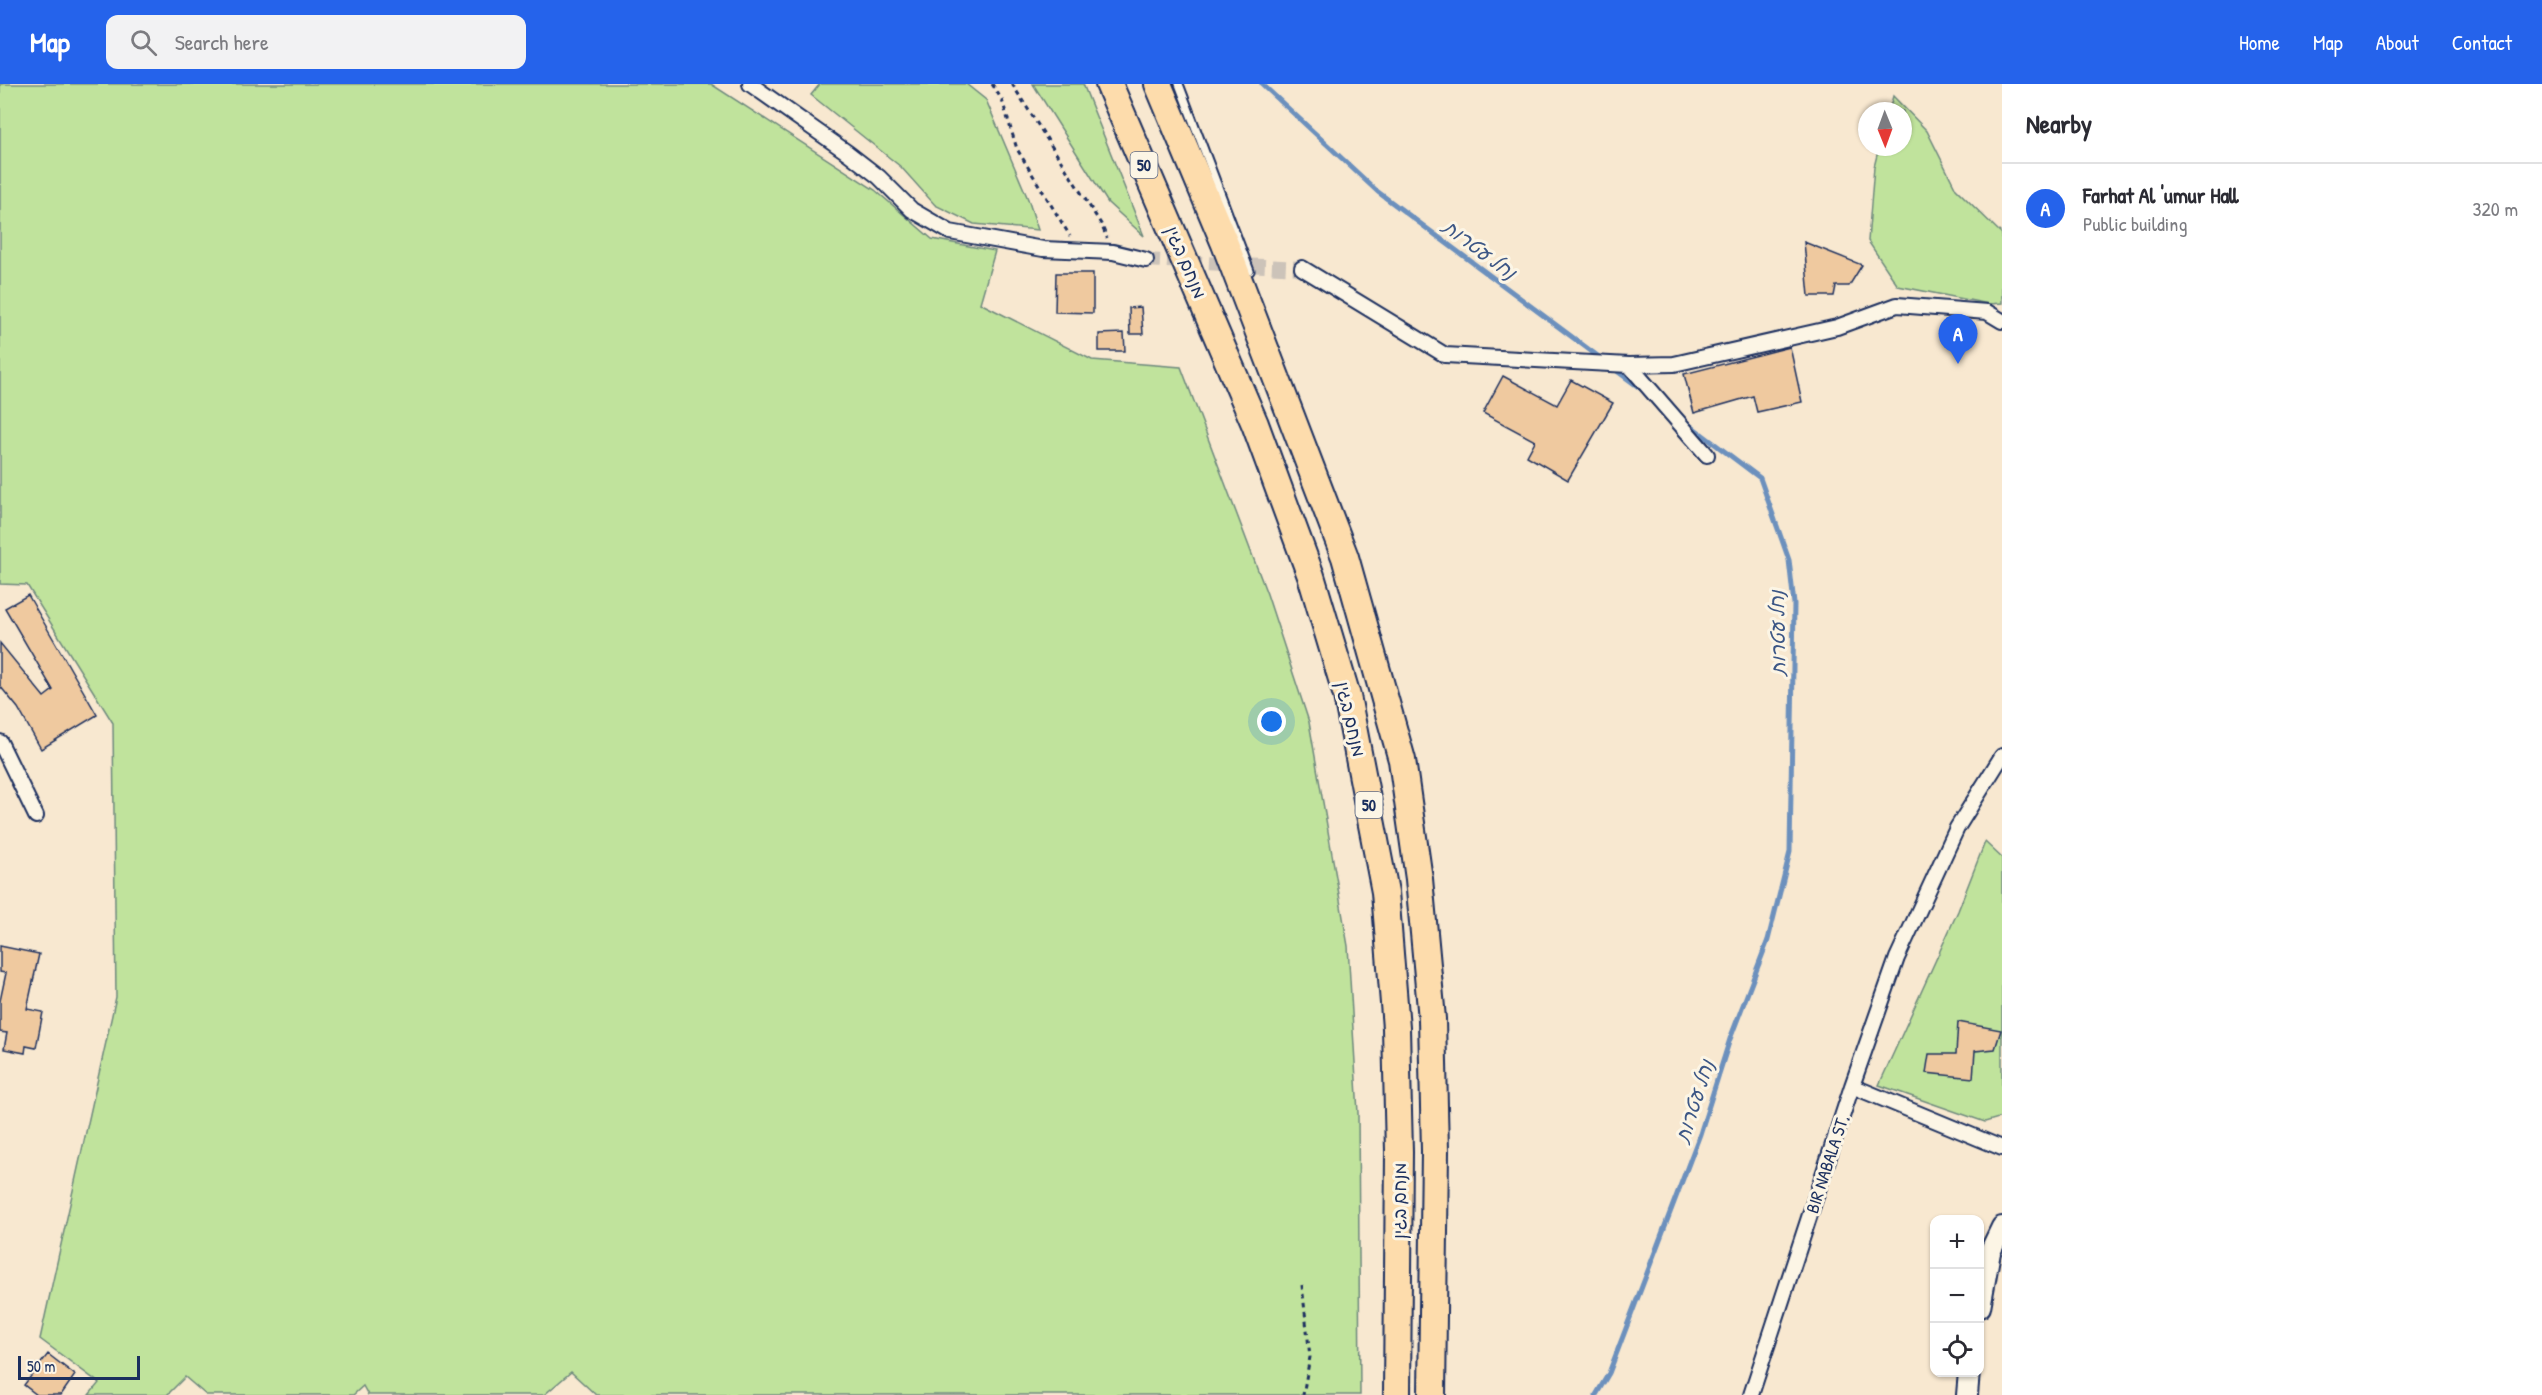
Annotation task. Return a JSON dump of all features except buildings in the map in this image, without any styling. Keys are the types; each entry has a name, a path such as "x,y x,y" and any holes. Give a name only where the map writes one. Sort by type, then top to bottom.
{"highway":[{"name":"מנחם בגין","path":"1109,84 1256,424 1311,576 1347,696 1385,892 1396,1028 1400,1152 1398,1395"},
{"name":"מנחם בגין","path":"1158,84 1225,244 1345,557 1402,760 1419,879 1432,1019 1435,1151 1432,1395"}],"street":[{"path":"750,84 879,177 912,210 950,232 1043,249 1113,252 1146,260"},
{"path":"1302,268 1445,355 1629,365 1686,361 1837,327 1897,305 1987,312 2002,310"},
{"path":"1987,312 2002,321"},
{"path":"1629,365 1707,455"},
{"path":"0,742 36,816"},
{"name":"BIR NABALA ST,","path":"1751,1395 1852,1086 1897,958 1957,828 2002,756"},
{"path":"1852,1086 2002,1148"},
{"path":"1984,1286 1990,1252 2002,1227"},
{"path":"1967,1395 1969,1377"}],"lane":[{"path":"1179,84 1250,271"}],"path":[{"path":"992,84 1002,100 1017,149 1079,251"},
{"path":"1012,84 1101,224 1113,252"},
{"path":"1302,1285 1310,1357 1303,1395"}],"green space":[{"path":"0,84 711,84 875,190 932,239 995,251 980,303 1092,360 1181,367 1267,594 1309,722 1348,946 1358,1113 1360,1395 596,1395 571,1372 544,1395 368,1395 363,1386 353,1395 206,1395 185,1377 167,1395 89,1395 99,1383 40,1339 116,997 113,723 27,585 0,584"},
{"path":"820,84 966,84 986,100 1028,199 1038,230 974,224 935,205 901,167 811,95"},
{"path":"1033,84 1083,84 1144,236 1108,203"},
{"path":"1912,116 1927,131 1956,189 2002,234 2002,303 1989,304 1898,286 1868,241 1877,156 1912,156"},
{"path":"1985,842 2002,858 2002,1117 1985,1122 1879,1085 1958,911"}],"waterway":[{"name":"נחל עטרות","path":"1262,84 1378,192 1603,360"},
{"name":"נחל עטרות","path":"1613,368 1644,391"},
{"name":"נחל עטרות","path":"1596,1395 1609,1373 1700,1134 1730,1039 1768,940 1790,852 1794,604 1789,560 1760,478 1687,423"}],"tunnel":[{"path":"1146,260 1302,268"}],"place":[{"name":"Farhat Al 'umur Hall","path":"1958,364"}]}
